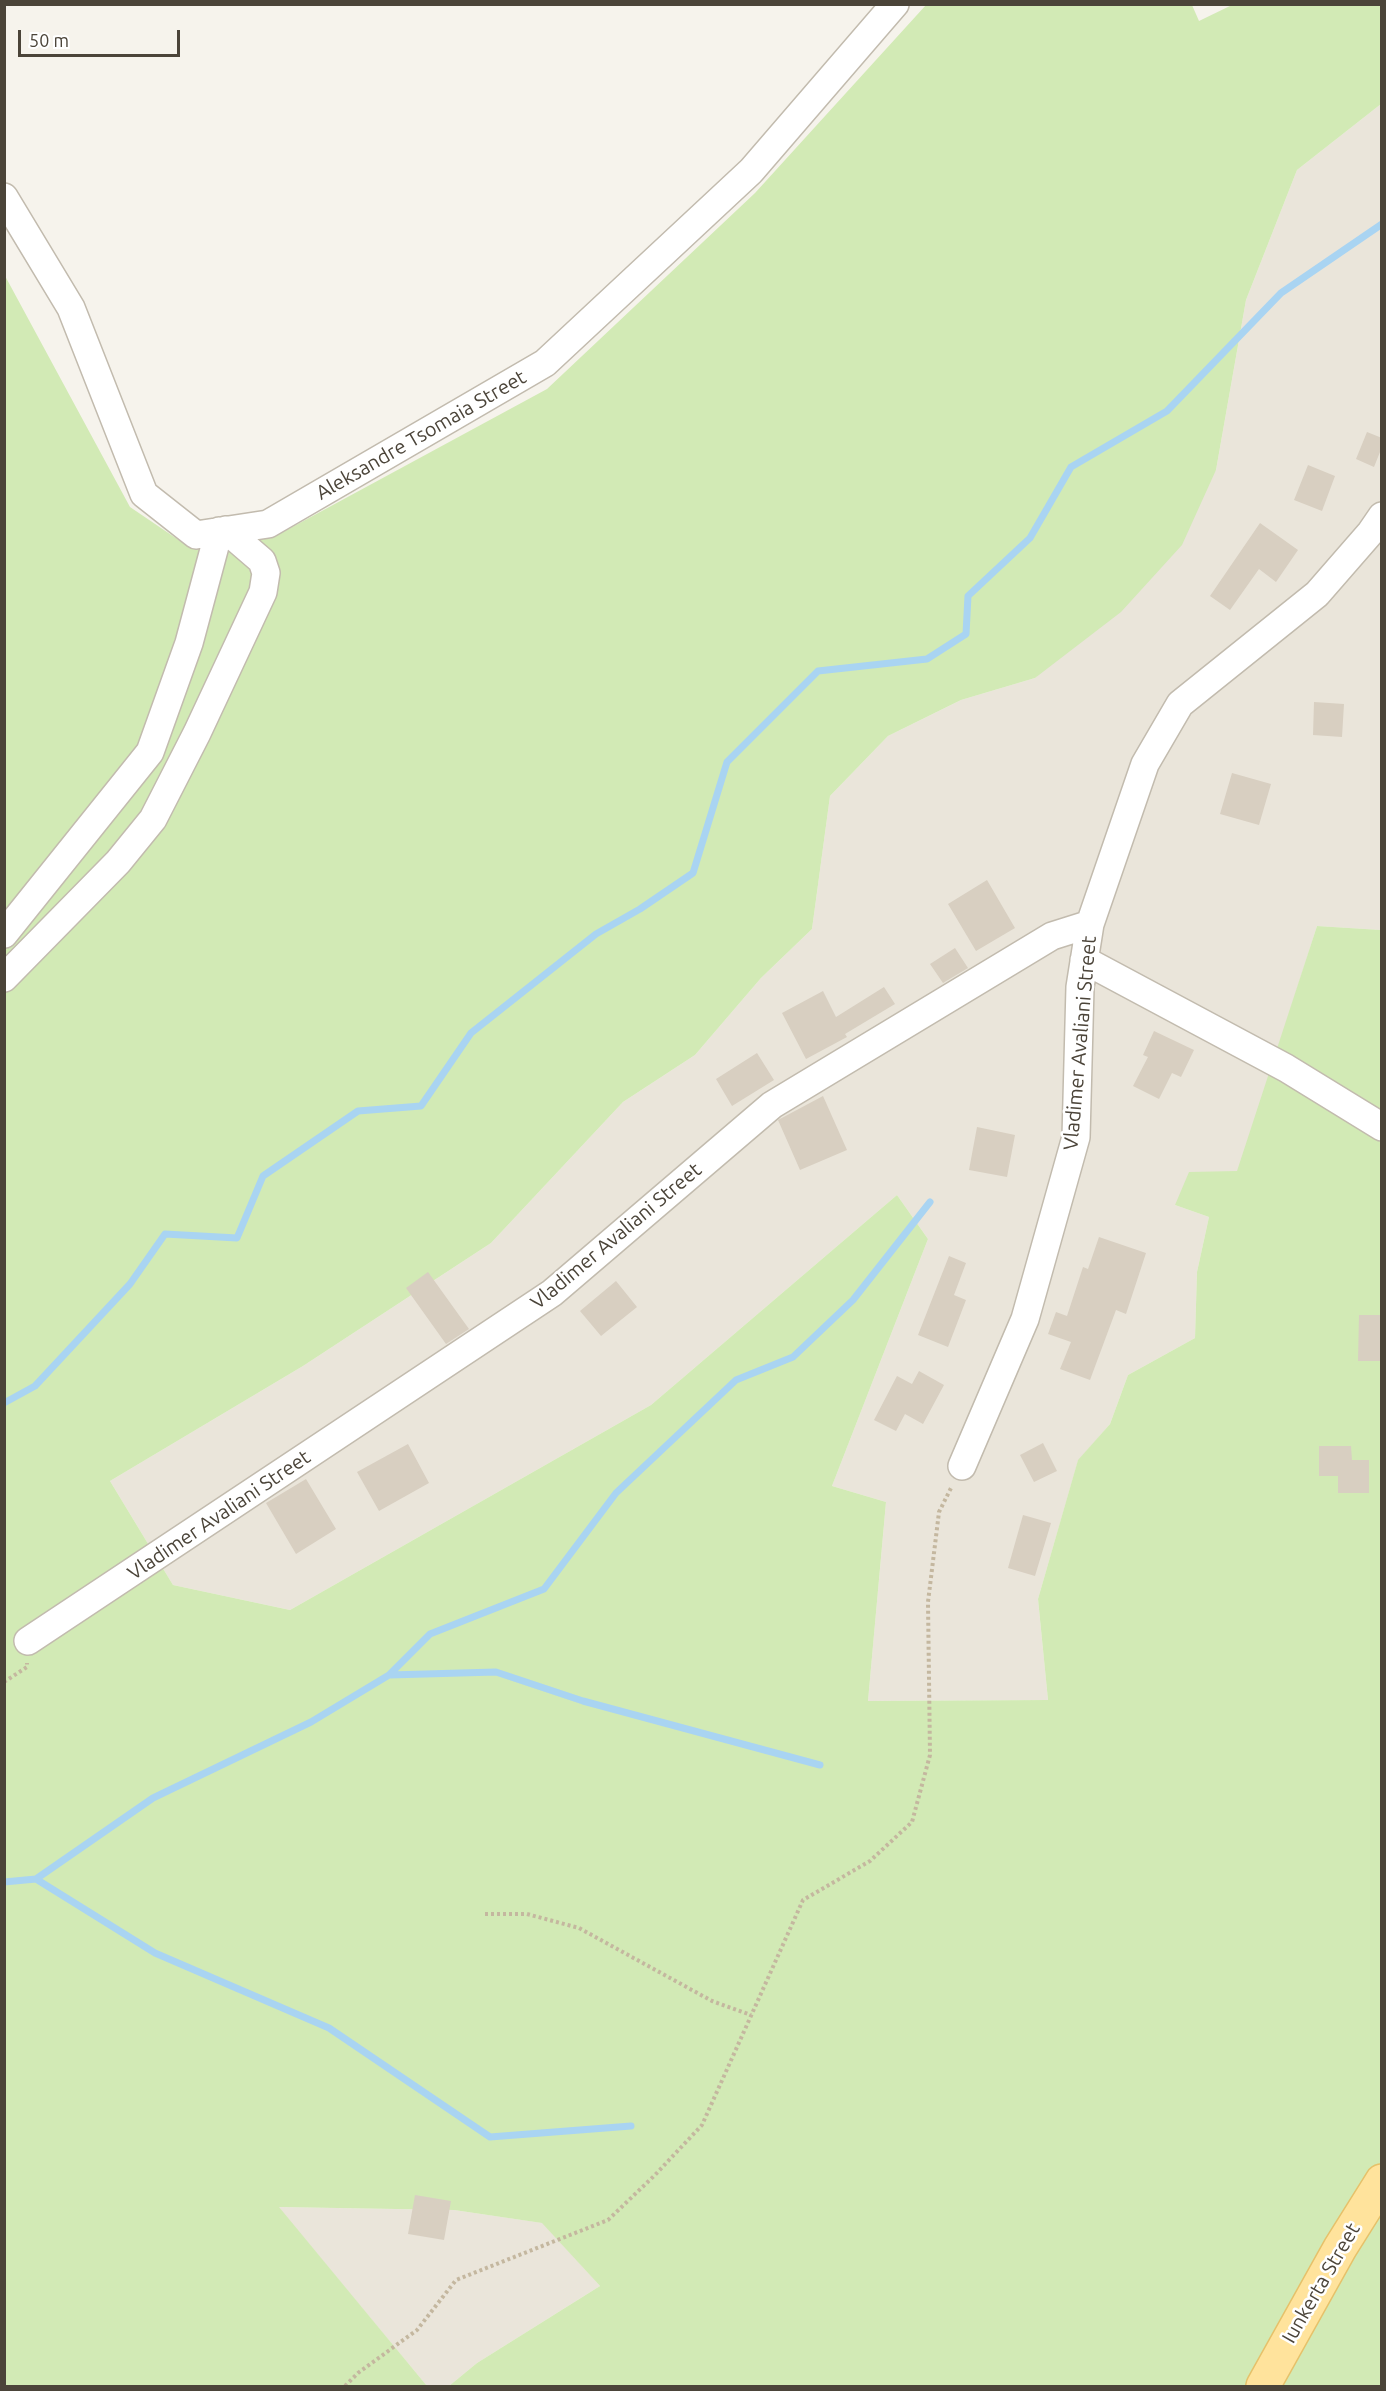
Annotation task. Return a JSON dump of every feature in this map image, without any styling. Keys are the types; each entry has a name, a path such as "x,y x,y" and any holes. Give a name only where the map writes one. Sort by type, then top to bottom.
{"main road":[{"name":"Iunkerta Street","path":"1263,2386 1340,2248 1382,2181"}],"street":[{"name":"Aleksandre Tsomaia Street","path":"4,197 71,308 144,494 196,535 268,524 545,363 751,171 895,4"},
{"name":"Vladimer Avaliani Street","path":"962,1466 1025,1319 1076,1137 1080,987 1090,924 1145,764 1180,704 1317,594 1382,516"},
{"path":"4,934 150,752 189,644 223,531 262,561 266,573 263,592 198,733 153,819 118,862 4,978"},
{"name":"Vladimer Avaliani Street","path":"28,1641 552,1293 772,1105 1052,936 1090,924"},
{"path":"1084,960 1286,1068 1382,1127"}],"path":[{"path":"345,2386 358,2373 417,2331 456,2280 608,2220 702,2125 803,1900 870,1862 912,1822 930,1755 928,1602 939,1512 962,1466"},
{"path":"485,1914 527,1914 579,1928 712,2001 751,2015"}],"shaded area":[{"path":"1381,104 1381,930 1317,926 1239,1171 1175,1205 1209,1217 1197,1272 1195,1338 1128,1375 1110,1424 1078,1461 1038,1599 1048,1700 868,1701 886,1502 832,1486 928,1239 897,1195 651,1405 290,1610 173,1585 110,1481 303,1366 491,1243 623,1102 695,1055 761,978 812,929 830,796 888,736 961,700 1035,678 1216,470 1246,300 1297,170"},
{"path":"278,2207 454,2210 543,2223 600,2286 477,2363 449,2386 427,2386"}],"green space":[{"path":"926,5 1192,5 1199,21 1232,5 1381,5 1381,104 1297,170 1246,300 1216,470 1182,545 1121,612 1035,678 961,700 888,736 830,796 812,929 761,978 695,1055 623,1102 491,1243 303,1366 110,1481 173,1585 290,1610 651,1405 897,1195 928,1239 832,1486 886,1502 868,1701 1048,1700 1038,1599 1078,1460 1110,1424 1128,1375 1195,1338 1197,1272 1209,1217 1175,1205 1189,1172 1237,1171 1317,926 1381,930 1381,2386 449,2386 477,2363 600,2286 542,2223 454,2210 279,2207 427,2386 5,2386 4,274 130,507 192,549 272,538 547,389 755,193"}],"building":[{"path":"1367,432 1382,438 1382,447 1374,467 1356,459"},
{"path":"1308,465 1335,476 1322,511 1294,500"},
{"path":"1260,523 1298,550 1276,582 1259,569 1230,610 1210,596"},
{"path":"1314,702 1344,704 1342,737 1313,735"},
{"path":"1232,773 1271,784 1259,825 1220,814"},
{"path":"987,880 1015,928 976,951 948,904"},
{"path":"955,948 968,968 943,983 930,964"},
{"path":"884,987 895,1004 845,1034 847,1037 806,1059 782,1013 823,991 836,1017"},
{"path":"1154,1031 1194,1050 1181,1077 1172,1073 1159,1099 1133,1086 1148,1057 1143,1055"},
{"path":"757,1053 774,1080 732,1106 716,1079"},
{"path":"823,1096 847,1150 800,1170 778,1120"},
{"path":"977,1127 1015,1135 1007,1177 969,1170"},
{"path":"1099,1237 1146,1253 1126,1314 1116,1310 1090,1380 1060,1369 1071,1342 1048,1334 1056,1312 1067,1316 1083,1267 1088,1269"},
{"path":"949,1256 966,1263 954,1295 966,1300 948,1347 918,1335"},
{"path":"428,1272 469,1329 446,1344 406,1288"},
{"path":"616,1281 637,1307 601,1336 580,1311"},
{"path":"1359,1315 1382,1315 1382,1361 1358,1361"},
{"path":"919,1371 944,1385 923,1424 905,1414 896,1431 874,1420 897,1376 912,1384"},
{"path":"1043,1443 1057,1471 1034,1482 1020,1455"},
{"path":"408,1444 429,1483 379,1511 357,1472"},
{"path":"1319,1446 1351,1446 1352,1460 1369,1460 1369,1493 1338,1493 1338,1476 1319,1476"},
{"path":"306,1479 336,1529 296,1554 266,1503"},
{"path":"1023,1515 1051,1523 1035,1576 1008,1568"},
{"path":"415,2195 451,2201 444,2240 408,2234"}],"waterway":[{"path":"4,1403 35,1386 130,1284 165,1234 237,1238 263,1176 358,1111 421,1106 471,1033 596,934 640,909 693,873 727,762 818,671 927,659 966,634 968,596 1030,538 1071,467 1167,411 1281,293 1382,224"},
{"path":"389,1675 430,1634 544,1589 616,1493 736,1380 793,1357 853,1300 930,1202"},
{"path":"36,1879 153,1798 311,1722 389,1675 496,1672 583,1701 820,1765"},
{"path":"4,1882 36,1879 155,1953 329,2028 490,2137 631,2126"}]}
